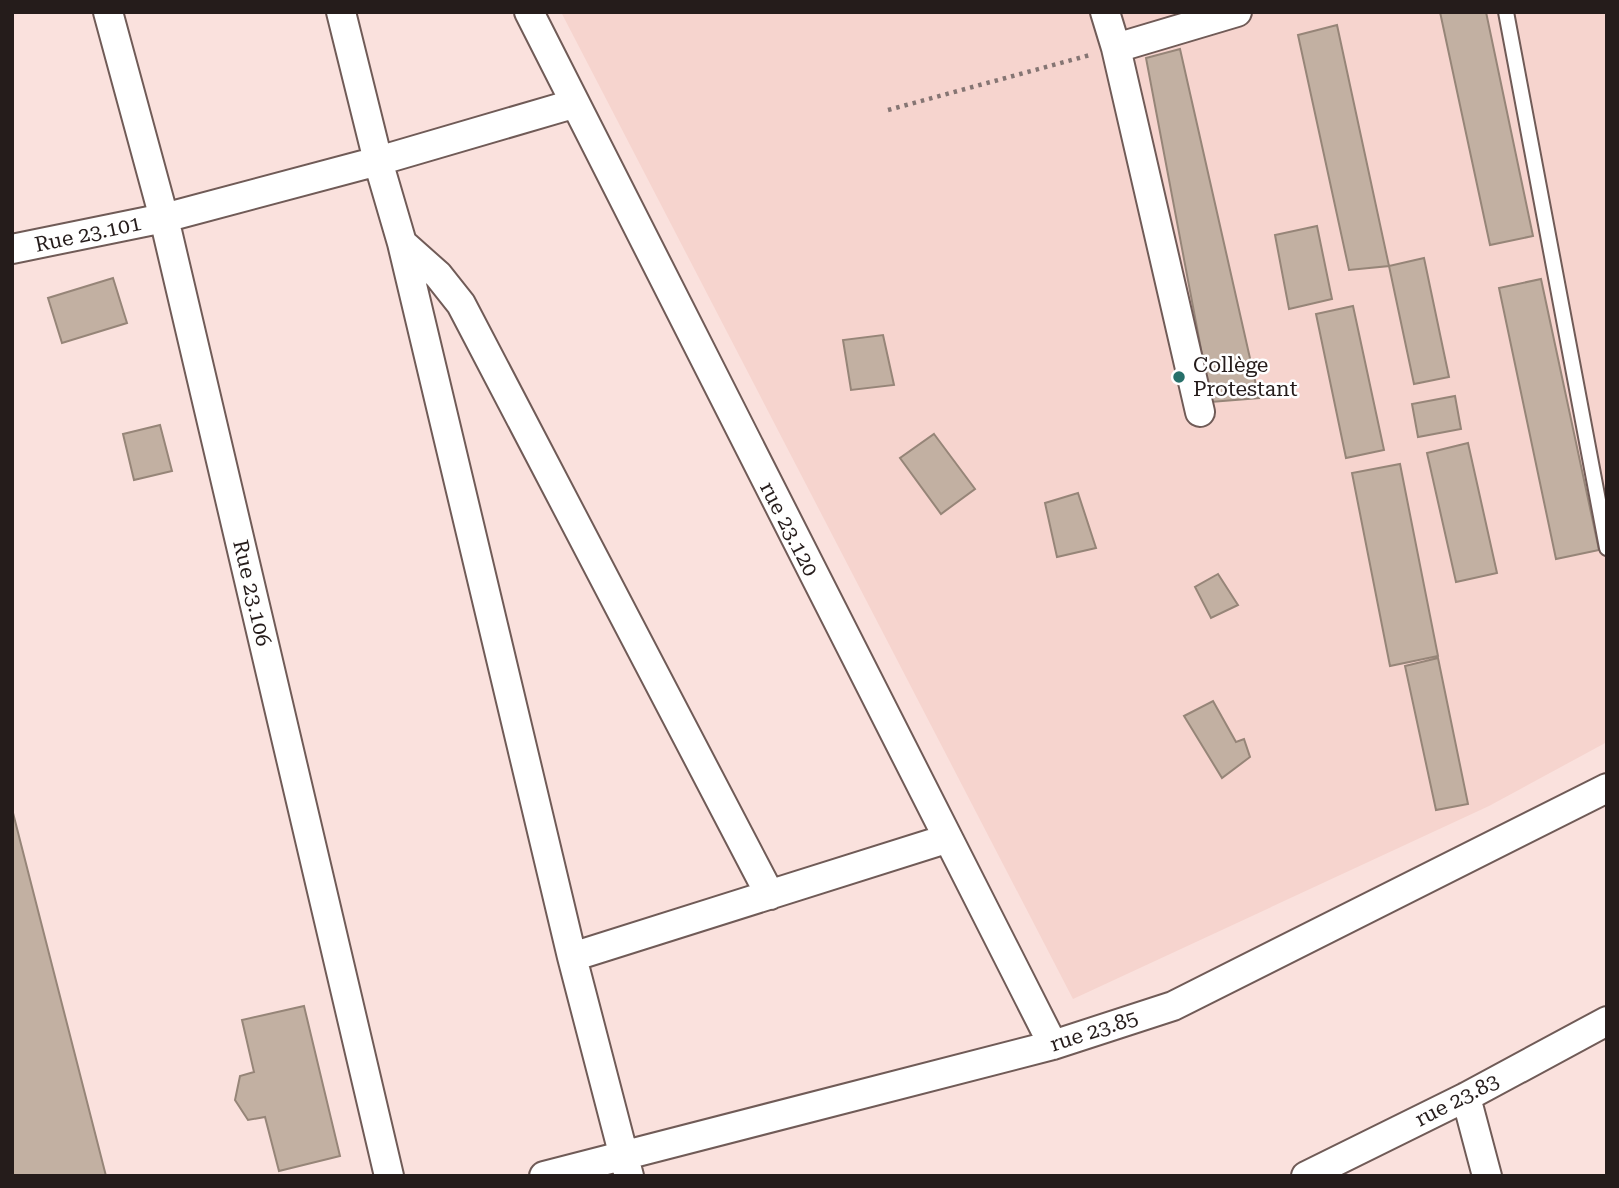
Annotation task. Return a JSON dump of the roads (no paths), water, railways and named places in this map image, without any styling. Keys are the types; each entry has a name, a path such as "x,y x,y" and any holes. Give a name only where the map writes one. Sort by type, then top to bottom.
{"street":[{"name":"Rue 23.106","path":"108,12 164,218 389,1176"},
{"path":"341,12 378,161 402,243 572,957 626,1165"},
{"name":"rue 23.120","path":"529,12 573,104 1053,1045"},
{"path":"1105,12 1116,48 1200,412"},
{"path":"1116,48 1237,12"},
{"name":"Rue 23.101","path":"12,249 164,218 378,161 573,104"},
{"path":"402,243 438,275 461,304 770,895"},
{"name":"rue 23.85","path":"544,1176 626,1165 1053,1045 1173,1006 1607,788"},
{"path":"572,957 947,839"},
{"name":"rue 23.83","path":"1306,1176 1466,1097 1607,1021"},
{"path":"1466,1097 1487,1176"}],"lane":[{"path":"1506,12 1607,548"}],"place":[{"name":"Collège Protestant","path":"1179,377"}]}
